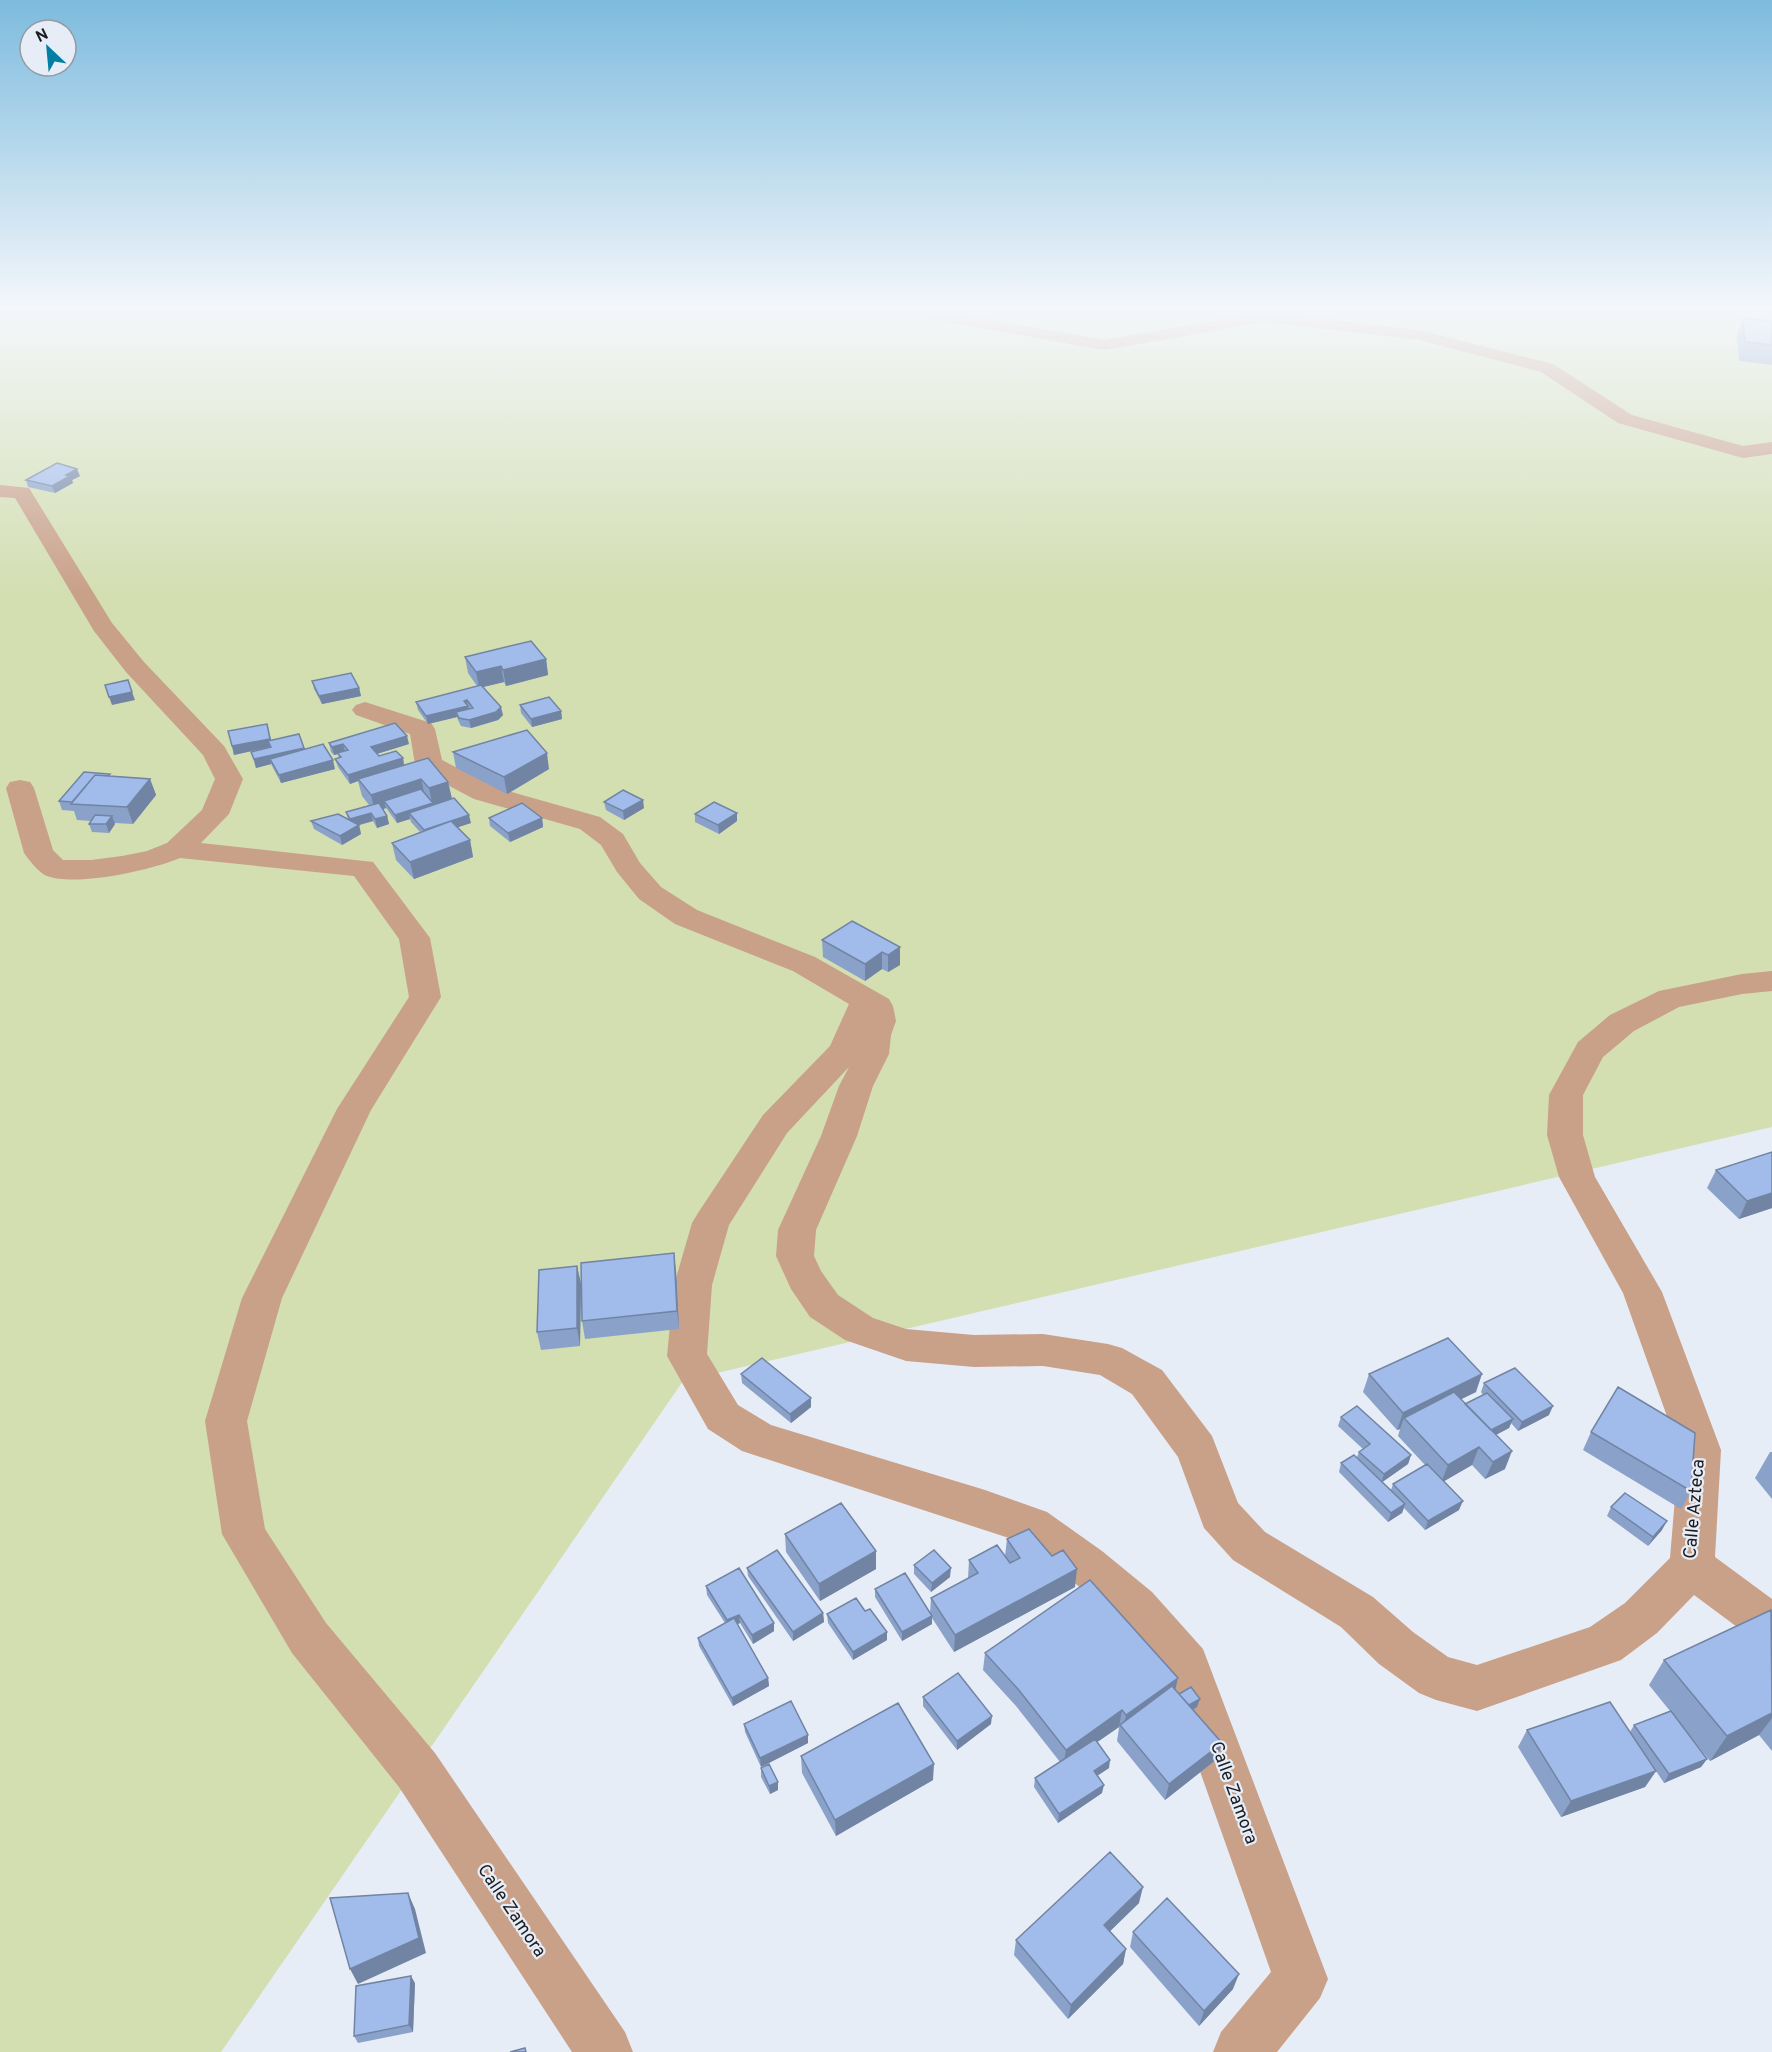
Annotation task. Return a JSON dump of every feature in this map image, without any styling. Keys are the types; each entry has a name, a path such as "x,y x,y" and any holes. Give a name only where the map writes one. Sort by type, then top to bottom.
{"street":[{"path":"1599,402 1625,419 1743,452 1772,448"},
{"path":"0,491 22,492 102,626 135,667 215,752 229,779 215,814 177,849 155,858 122,866 91,869 55,869 39,853 20,788"},
{"path":"364,710 422,729 429,765 484,793 590,823 613,840 627,866 650,893 686,917 804,964 867,1000"},
{"name":"Calle Zamora","path":"177,849 363,868 414,938 425,997 354,1109 262,1298 226,1421 244,1534 309,1638 417,1770 605,2052"},
{"name":"Calle Azteca","path":"867,1000 878,1006 880,1021 874,1035 872,1054 856,1086 839,1136 797,1230 795,1256 805,1278 824,1306 859,1329 906,1345 974,1351 1043,1350 1108,1360 1147,1382 1197,1449 1220,1514 1250,1546 1357,1612 1396,1648 1436,1677 1477,1688 1604,1644 1641,1618 1692,1566 1700,1450 1642,1292 1577,1177 1565,1135 1566,1095 1590,1050 1622,1023 1670,998 1742,984 1772,981"},
{"name":"Calle Zamora","path":"867,1000 844,1051 775,1124 711,1223 693,1285 687,1356 723,1417 757,1438 876,1477 985,1509 1031,1526 1086,1565 1136,1607 1186,1665 1301,1979 1241,2052"},
{"path":"1692,1566 1772,1626"}],"green space":[{"path":"0,402 1772,402 1772,1127 683,1381 221,2052 0,2052"}],"building":[{"path":"57,463 77,469 66,475 70,476 52,486 26,480"},
{"path":"531,641 546,659 503,670 501,666 476,672 465,657"},
{"path":"351,673 359,688 319,696 312,681"},
{"path":"128,680 132,692 109,697 105,685"},
{"path":"481,685 501,707 496,712 469,720 459,718 456,712 473,708 467,700 464,701 468,706 426,716 416,702"},
{"path":"549,697 561,711 531,719 520,705"},
{"path":"395,723 407,736 371,747 379,756 396,751 403,758 348,775 335,759 341,757 337,753 348,750 343,744 332,747 329,743"},
{"path":"267,724 270,739 232,746 228,731"},
{"path":"527,730 547,753 504,777 453,752"},
{"path":"299,734 304,748 254,759 251,752 271,747 268,741"},
{"path":"323,744 333,760 279,775 270,759"},
{"path":"428,758 448,782 429,788 421,779 371,795 358,779"},
{"path":"84,772 110,774 108,776 95,775 72,802 59,801"},
{"path":"95,775 150,779 127,807 71,804"},
{"path":"421,789 433,803 395,815 384,801"},
{"path":"623,790 643,800 623,811 604,802"},
{"path":"454,798 469,815 424,830 409,813"},
{"path":"714,802 737,813 718,825 695,814"},
{"path":"379,803 387,816 375,819 371,813 350,819 346,812"},
{"path":"522,803 542,818 508,833 489,818"},
{"path":"338,814 359,825 340,836 311,821"},
{"path":"95,815 112,816 106,824 89,824"},
{"path":"451,821 470,840 410,862 392,843"},
{"path":"852,921 900,947 888,955 882,952 865,964 822,940"},
{"path":"1772,1152 1772,1193 1747,1201 1716,1170"},
{"path":"674,1253 677,1311 582,1321 581,1263"},
{"path":"577,1266 577,1328 537,1332 539,1270"},
{"path":"1448,1338 1482,1374 1403,1413 1369,1374"},
{"path":"762,1358 811,1398 790,1414 741,1374"},
{"path":"1515,1368 1553,1406 1522,1422 1484,1383"},
{"path":"1618,1387 1695,1433 1691,1491 1591,1432"},
{"path":"1454,1392 1512,1451 1493,1462 1479,1447 1448,1465 1404,1418"},
{"path":"1487,1393 1513,1419 1491,1430 1465,1404"},
{"path":"1357,1406 1411,1455 1384,1474 1359,1452 1370,1444 1341,1417"},
{"path":"1354,1455 1405,1504 1391,1513 1341,1463"},
{"path":"1427,1464 1463,1501 1428,1521 1393,1484"},
{"path":"1625,1493 1667,1521 1653,1537 1611,1507"},
{"path":"841,1503 876,1551 819,1584 785,1534"},
{"path":"1029,1529 1052,1556 1063,1550 1077,1569 955,1635 931,1598 978,1573 969,1560 997,1545 1010,1563 1020,1558 1007,1539"},
{"path":"777,1550 823,1613 793,1632 747,1568"},
{"path":"934,1550 951,1568 932,1583 914,1565"},
{"path":"739,1568 774,1623 752,1635 739,1615 727,1620 706,1586"},
{"path":"905,1573 932,1616 902,1632 875,1589"},
{"path":"1090,1580 1178,1678 1126,1715 1122,1710 1066,1750 1018,1689 985,1653"},
{"path":"856,1598 865,1611 870,1609 887,1632 853,1652 827,1614"},
{"path":"1771,1610 1772,1713 1727,1736 1664,1660"},
{"path":"734,1618 768,1678 732,1698 698,1638"},
{"path":"958,1673 992,1716 957,1741 923,1697"},
{"path":"1172,1686 1222,1743 1169,1784 1120,1725"},
{"path":"1191,1687 1200,1699 1189,1705 1179,1694"},
{"path":"791,1701 808,1735 760,1758 744,1724"},
{"path":"1610,1702 1656,1771 1571,1801 1527,1730"},
{"path":"898,1703 934,1764 835,1820 801,1756"},
{"path":"1671,1711 1707,1759 1669,1774 1634,1725"},
{"path":"1095,1739 1110,1760 1094,1771 1104,1785 1059,1814 1035,1778"},
{"path":"769,1764 778,1782 769,1786 761,1768"},
{"path":"1110,1852 1143,1887 1104,1925 1126,1949 1071,2005 1016,1940"},
{"path":"408,1893 419,1938 350,1969 330,1898"},
{"path":"1167,1898 1239,1974 1204,2011 1133,1932"},
{"path":"411,1976 409,2025 354,2036 356,1986"},
{"path":"525,2048 526,2052 510,2052"}]}
